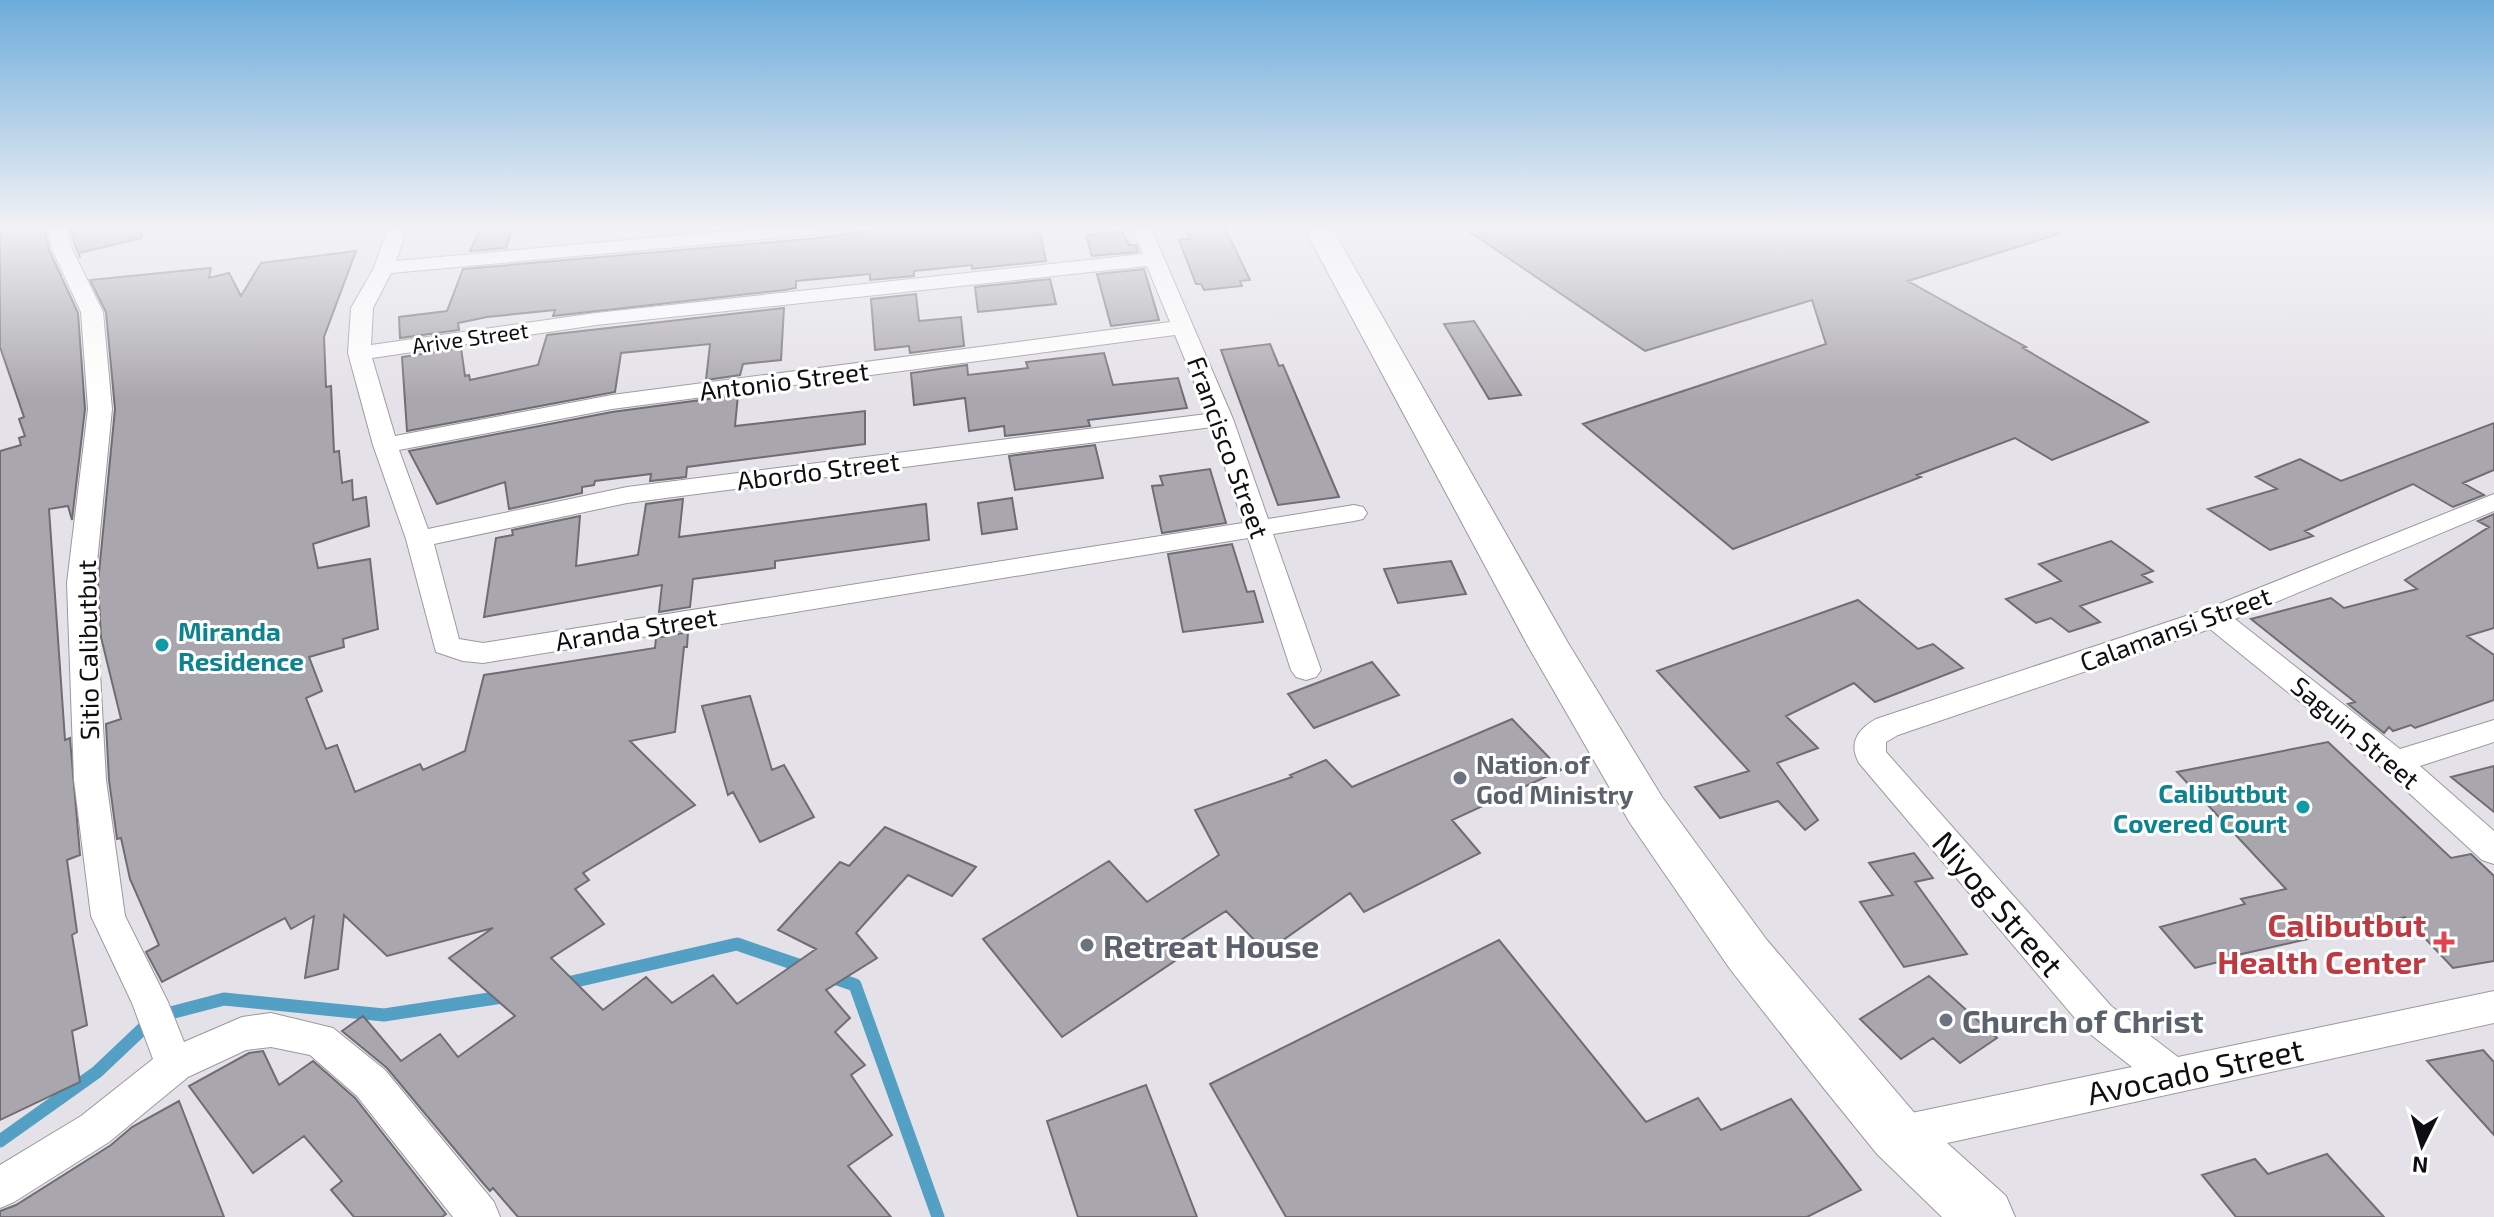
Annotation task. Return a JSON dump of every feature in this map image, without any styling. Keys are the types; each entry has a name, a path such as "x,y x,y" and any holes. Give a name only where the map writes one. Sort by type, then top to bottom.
{"street":[{"name":"Sitio Calibutbut","path":"79,285 92,312 100,409 81,583 90,780 108,916 150,1002 169,1054"},
{"name":"Aranda Street","path":"375,285 362,308 359,353 385,445 419,539 446,645 463,651 483,653 1259,527"},
{"name":"Arive Street","path":"359,353 596,319 914,285"},
{"name":"Francisco Street","path":"1166,285 1221,419 1306,670"},
{"path":"1349,285 1549,646 1646,810 1748,954 1897,1135 1985,1217"},
{"name":"Antonio Street","path":"385,445 612,402 1185,327"},
{"name":"Abordo Street","path":"419,539 627,495 1221,419"},
{"name":"Calamansi Street","path":"1870,755 1871,736 1887,727 2214,617 2494,502"},
{"path":"1259,527 1354,513"},
{"name":"Saguin Street","path":"2214,617 2395,762 2494,851"},
{"path":"2395,762 2494,731"},
{"name":"Niyog Street","path":"1870,755 2098,1018 2172,1075"},
{"name":"Avocado Street","path":"1897,1135 2494,1007"},
{"path":"0,1188 95,1129 169,1054 242,1034 271,1030 320,1040 371,1083 479,1217"}],"building":[{"path":"0,285 65,285 78,313 85,409 72,520 68,506 49,509 65,740 70,738 80,855 67,860 77,932 72,935 87,1025 72,1031 80,1082 0,1120 0,451 21,445 19,438 25,436 19,419 24,417 0,347"},
{"path":"92,285 235,285 241,296 248,285 343,285 324,337 326,387 331,386 334,452 339,451 342,483 352,480 353,500 366,497 369,526 313,544 318,568 370,559 378,629 343,639 344,647 309,657 322,691 306,698 326,749 337,745 355,792 420,764 423,770 465,751 484,675 655,648 656,638 688,632 675,732 630,741 695,805 583,873 589,880 575,889 604,924 551,958 603,1010 646,977 672,1003 713,975 737,1004 816,949 778,930 840,862 849,866 885,827 976,867 952,896 908,875 856,933 877,958 826,990 850,1018 835,1032 865,1065 851,1075 892,1135 848,1166 891,1217 518,1217 493,1188 490,1191 387,1068 342,1031 363,1016 401,1061 440,1034 458,1057 515,1016 449,958 493,928 387,956 344,915 338,969 305,978 314,916 291,929 285,918 162,982 146,952 159,945 130,879 121,838 117,839 109,780 106,724 121,719 101,637 98,583 115,409 106,312"},
{"path":"457,285 796,285 796,288 785,290 553,316 555,310 487,317 458,323 459,330 400,338 399,317 447,311"},
{"path":"1051,285 1056,304 978,312 975,287"},
{"path":"1100,285 1149,285 1159,320 1111,326"},
{"path":"1201,285 1242,286 1204,290"},
{"path":"1548,285 1915,285 2026,347 2023,348 2148,422 2052,460 2015,438 1733,549 1583,424 1826,344 1812,300 1645,351"},
{"path":"916,294 919,321 961,317 964,346 910,353 909,346 875,350 871,299"},
{"path":"784,308 781,360 743,364 740,375 706,380 710,344 621,353 615,392 407,431 402,357 461,348 465,376 469,375 470,380 538,365 547,335"},
{"path":"1474,321 1521,395 1489,399 1444,324"},
{"path":"1270,344 1279,366 1283,365 1339,497 1278,505 1221,350"},
{"path":"1104,353 1113,385 1178,378 1187,408 1088,420 1090,426 1005,436 1004,426 969,431 965,398 914,405 911,373 967,365 968,375 1028,368 1026,362"},
{"path":"738,395 735,426 865,411 865,444 687,467 686,477 650,481 651,474 595,481 594,485 582,487 582,493 509,509 505,482 437,504 409,451 612,412"},
{"path":"2494,423 2494,470 2463,483 2484,495 2453,507 2413,484 2305,531 2313,536 2270,550 2208,509 2277,489 2256,477 2300,459 2341,481"},
{"path":"1095,445 1103,478 1015,490 1009,456"},
{"path":"1210,469 1226,523 1162,533 1152,486 1163,485 1160,476"},
{"path":"1012,498 1017,529 982,534 978,503"},
{"path":"683,499 679,537 926,504 929,540 775,561 775,568 693,579 690,607 659,612 662,585 484,617 496,538 513,535 512,530 580,516 576,566 638,555 646,504"},
{"path":"2494,514 2494,628 2467,636 2494,655 2494,700 2415,728 2411,725 2393,731 2389,727 2384,733 2348,704 2355,702 2251,619 2331,598 2344,608 2417,589 2405,580 2489,527 2478,521"},
{"path":"2111,541 2153,571 2142,575 2152,582 2080,606 2100,622 2069,632 2051,618 2036,623 2006,599 2061,581 2039,564"},
{"path":"1232,544 1247,592 1254,591 1263,622 1183,632 1168,554"},
{"path":"1451,561 1466,594 1398,603 1384,569"},
{"path":"1858,600 1918,649 1933,644 1963,668 1875,702 1854,683 1786,716 1818,748 1777,763 1818,820 1805,830 1778,801 1720,818 1695,787 1749,771 1657,671"},
{"path":"1372,662 1399,695 1314,728 1288,694"},
{"path":"750,696 772,770 784,765 814,817 760,842 733,792 728,795 702,706"},
{"path":"1512,719 1561,770 1452,820 1480,853 1364,912 1350,893 1266,952 1226,911 1181,940 1191,950 1062,1037 983,939 1109,861 1147,902 1219,855 1195,810 1292,777 1290,775 1326,760 1352,787"},
{"path":"2328,742 2451,858 2471,854 2494,876 2494,961 2453,968 2405,917 2233,956 2195,968 2160,927 2245,904 2241,899 2286,889 2177,772"},
{"path":"2494,766 2494,812 2451,777"},
{"path":"1914,853 1933,878 1915,882 1967,954 1904,967 1860,902 1893,895 1869,863"},
{"path":"1499,940 1646,1122 1698,1098 1721,1130 1791,1099 1861,1190 1807,1217 1286,1217 1210,1084"},
{"name":"Church of Christ","path":"1929,976 1997,1038 1960,1063 1933,1038 1901,1059 1860,1019"},
{"path":"2483,1050 2494,1062 2494,1135 2427,1061"},
{"path":"263,1051 279,1085 313,1061 355,1098 446,1214 442,1217 354,1217 331,1190 342,1181 304,1136 253,1173 189,1086 249,1053"},
{"path":"1146,1085 1197,1217 1078,1217 1047,1121"},
{"path":"179,1101 224,1217 0,1217 0,1211 16,1205 111,1145 132,1127"},
{"path":"2327,1154 2384,1217 2236,1217 2202,1175 2255,1159 2268,1174"}],"waterway":[{"path":"563,984 737,944 807,968"},
{"path":"829,976 855,985 938,1217"},
{"path":"0,1141 97,1072 155,1017 224,999 384,1015 509,996"}],"place":[{"name":"Miranda Residence","path":"162,645"},
{"name":"Nation of God Ministry","path":"1460,778"},
{"name":"Calibutbut Covered Court","path":"2303,807"},
{"name":"Calibutbut Health Center","path":"2444,942"},
{"name":"Retreat House","path":"1087,945"},
{"name":"Church of Christ","path":"1946,1020"}]}
